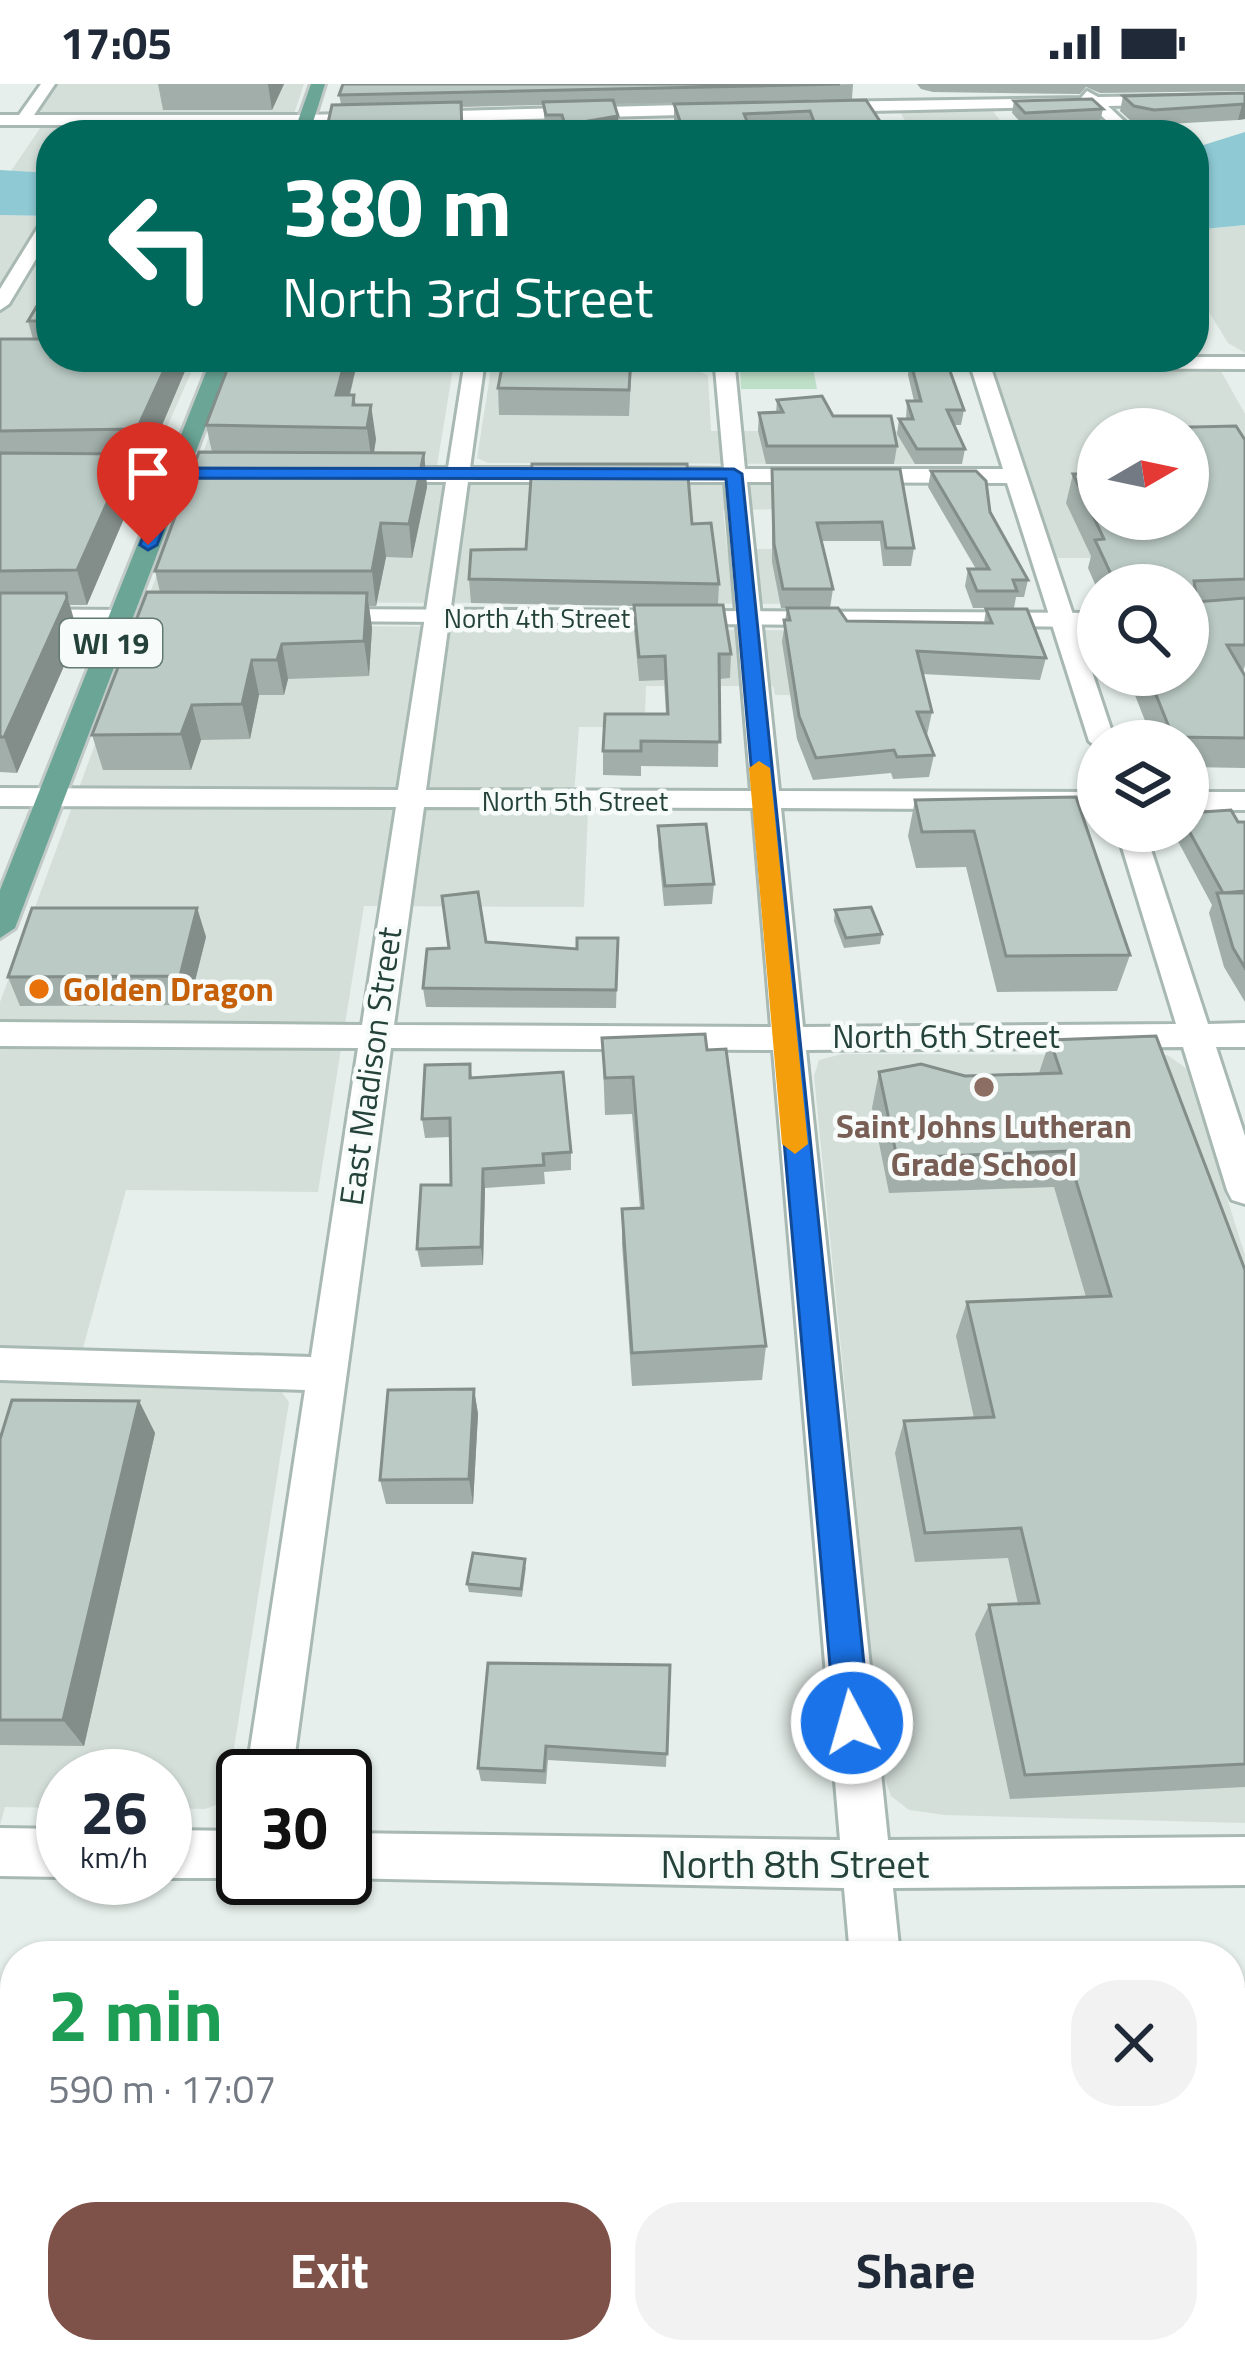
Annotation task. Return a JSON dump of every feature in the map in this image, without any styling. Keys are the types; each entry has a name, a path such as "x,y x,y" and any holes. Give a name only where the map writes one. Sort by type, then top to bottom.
{"main road":[{"path":"306,120 318,84"},
{"name":"WI 19","path":"0,928 188,474 217,372"}],"street":[{"path":"23,120 48,84"},
{"path":"872,84 888,112"},
{"path":"1076,84 1114,120"},
{"path":"814,107 888,112 1092,100 1212,103 1245,99"},
{"path":"410,120 610,105 744,109"},
{"path":"0,121 36,120"},
{"path":"0,304 36,245"},
{"path":"0,266 36,266"},
{"path":"1237,363 1245,390"},
{"name":"East Madison Street","path":"272,1749 372,1038 473,372"},
{"path":"725,372 784,1037 874,1941"},
{"path":"982,372 1095,720"},
{"path":"0,475 188,474"},
{"path":"341,475 1015,476"},
{"path":"0,616 132,616"},
{"name":"North 4th Street","path":"301,616 1077,620"},
{"name":"North 5th Street","path":"0,797 1077,801"},
{"path":"1209,801 1245,801"},
{"path":"1138,852 1245,1190"},
{"name":"North 6th Street","path":"0,1034 372,1038 1245,1035"},
{"path":"0,1364 326,1374"},
{"path":"0,1852 36,1853"},
{"name":"North 8th Street","path":"372,1857 867,1864 1245,1861"}],"shaded area":[{"path":"58,84 304,84 292,120 46,120 39,110"},
{"path":"989,106 1000,120 905,120 899,110"},
{"path":"36,134 36,172 11,171"},
{"path":"0,215 36,216 36,372 191,372 151,463 0,463"},
{"path":"1245,225 1245,353 1228,343 1209,312 1209,229"},
{"path":"1221,371 1245,414 1245,547 1236,558 1057,558 995,373"},
{"path":"233,372 452,372 434,483 820,483 823,509 723,510 727,549 819,549 828,604 158,602 150,593"},
{"path":"491,372 700,372 708,375 711,431 913,431 921,464 488,463 477,458"},
{"path":"165,624 848,631 856,695 775,695 773,686 646,686 645,714 624,714 623,727 579,727 573,810 588,811 584,907 364,906 318,1192 126,1190 73,1385 255,1387 280,1390 289,1402 234,1749 216,1749 216,1805 205,1809 192,1809 192,1749 36,1749 36,1808 5,1807 0,1825 0,1002 135,636"},
{"path":"842,1054 1167,1055 1186,1068 1245,1255 1245,1823 945,1815 909,1810 891,1796 883,1773 814,1076 819,1060"}],"green space":[{"path":"740,372 814,372 817,389 741,389"}],"water":[{"path":"1245,132 1245,225 1209,229 1209,143"},
{"path":"0,170 36,172 36,216 0,215"}],"building":[{"path":"343,84 840,84 339,95"},
{"path":"1245,93 1245,104 1154,110 1134,106 1123,96"},
{"path":"1092,99 1103,109 1025,113 1014,101"},
{"path":"613,100 618,116 564,120 562,115 546,115 543,102"},
{"path":"866,100 879,120 813,120 810,111 744,114 747,120 680,120 674,104"},
{"path":"461,102 462,120 329,120 332,105"},
{"path":"0,339 36,339 36,372 163,372 137,429 0,431"},
{"path":"226,372 342,372 336,395 354,395 353,405 371,405 367,428 206,425"},
{"path":"501,372 630,372 629,390 498,388"},
{"path":"913,372 950,372 964,410 947,410 965,449 917,449 899,419 913,419 907,401 921,401"},
{"path":"822,396 833,416 891,416 897,446 767,446 759,413 783,412 777,400"},
{"path":"1236,426 1245,440 1245,579 1209,580 1209,564 1106,564 1095,540 1209,540 1209,427"},
{"path":"199,452 424,453 409,524 381,523 372,571 155,571"},
{"path":"0,453 129,454 77,570 0,571"},
{"path":"532,464 687,464 692,524 711,523 719,584 469,579 471,550 526,549"},
{"path":"772,469 900,469 914,548 886,548 882,522 817,523 833,589 783,589 774,544"},
{"path":"931,471 976,471 986,481 990,512 1028,580 1013,580 1017,591 977,591 968,569 989,569"},
{"path":"147,592 367,593 364,641 282,644 277,660 252,660 242,704 192,705 181,734 92,735"},
{"path":"0,593 66,593 67,598 4,737 0,737"},
{"path":"1245,598 1245,645 1227,645 1245,676 1245,738 1209,738 1209,720 1166,720 1156,696 1209,696 1209,601"},
{"path":"634,605 723,605 731,654 719,654 720,742 641,741 641,751 603,751 605,714 668,714 665,656 639,657"},
{"path":"787,608 838,608 847,621 992,623 986,609 1027,609 1046,658 917,651 932,712 917,712 934,755 897,757 894,750 816,758 799,716 784,620 790,620"},
{"path":"1076,797 1077,852 1095,852 1130,955 1006,956 974,831 922,832 915,800"},
{"path":"1231,810 1238,822 1245,822 1245,891 1223,893 1201,852 1209,852 1209,812"},
{"path":"706,824 714,884 665,886 658,826"},
{"path":"478,892 486,942 577,949 577,938 618,938 616,990 423,988 427,949 449,948 442,896"},
{"path":"1217,893 1245,893 1245,968 1233,948"},
{"path":"871,907 882,934 846,938 835,910"},
{"path":"32,908 197,908 180,976 8,977"},
{"path":"705,1034 707,1050 726,1049 766,1346 632,1353 622,1209 643,1208 633,1077 605,1078 602,1038"},
{"path":"1156,1036 1245,1270 1245,1764 1025,1775 989,1605 1039,1603 1021,1528 925,1533 904,1421 994,1417 967,1302 1111,1296 1067,1151 897,1158 879,1072 921,1064 965,1076 1061,1073 1050,1040"},
{"path":"470,1064 470,1078 563,1072 571,1152 543,1154 544,1165 483,1169 481,1247 417,1249 421,1185 451,1185 450,1118 422,1119 425,1065"},
{"path":"474,1389 469,1479 380,1480 388,1390"},
{"path":"12,1400 139,1401 63,1720 0,1720 0,1439"},
{"path":"473,1553 525,1559 521,1589 467,1584"},
{"path":"488,1663 670,1665 667,1754 546,1746 544,1771 478,1768"}],"slow traffic":[{"path":"759,768 795,1144"}],"place":[{"name":"Golden Dragon","path":"39,989"},
{"name":"Saint Johns Lutheran Grade School","path":"984,1087"}],"route":[{"path":"148,545 176,473 734,474 852,1723"}]}
